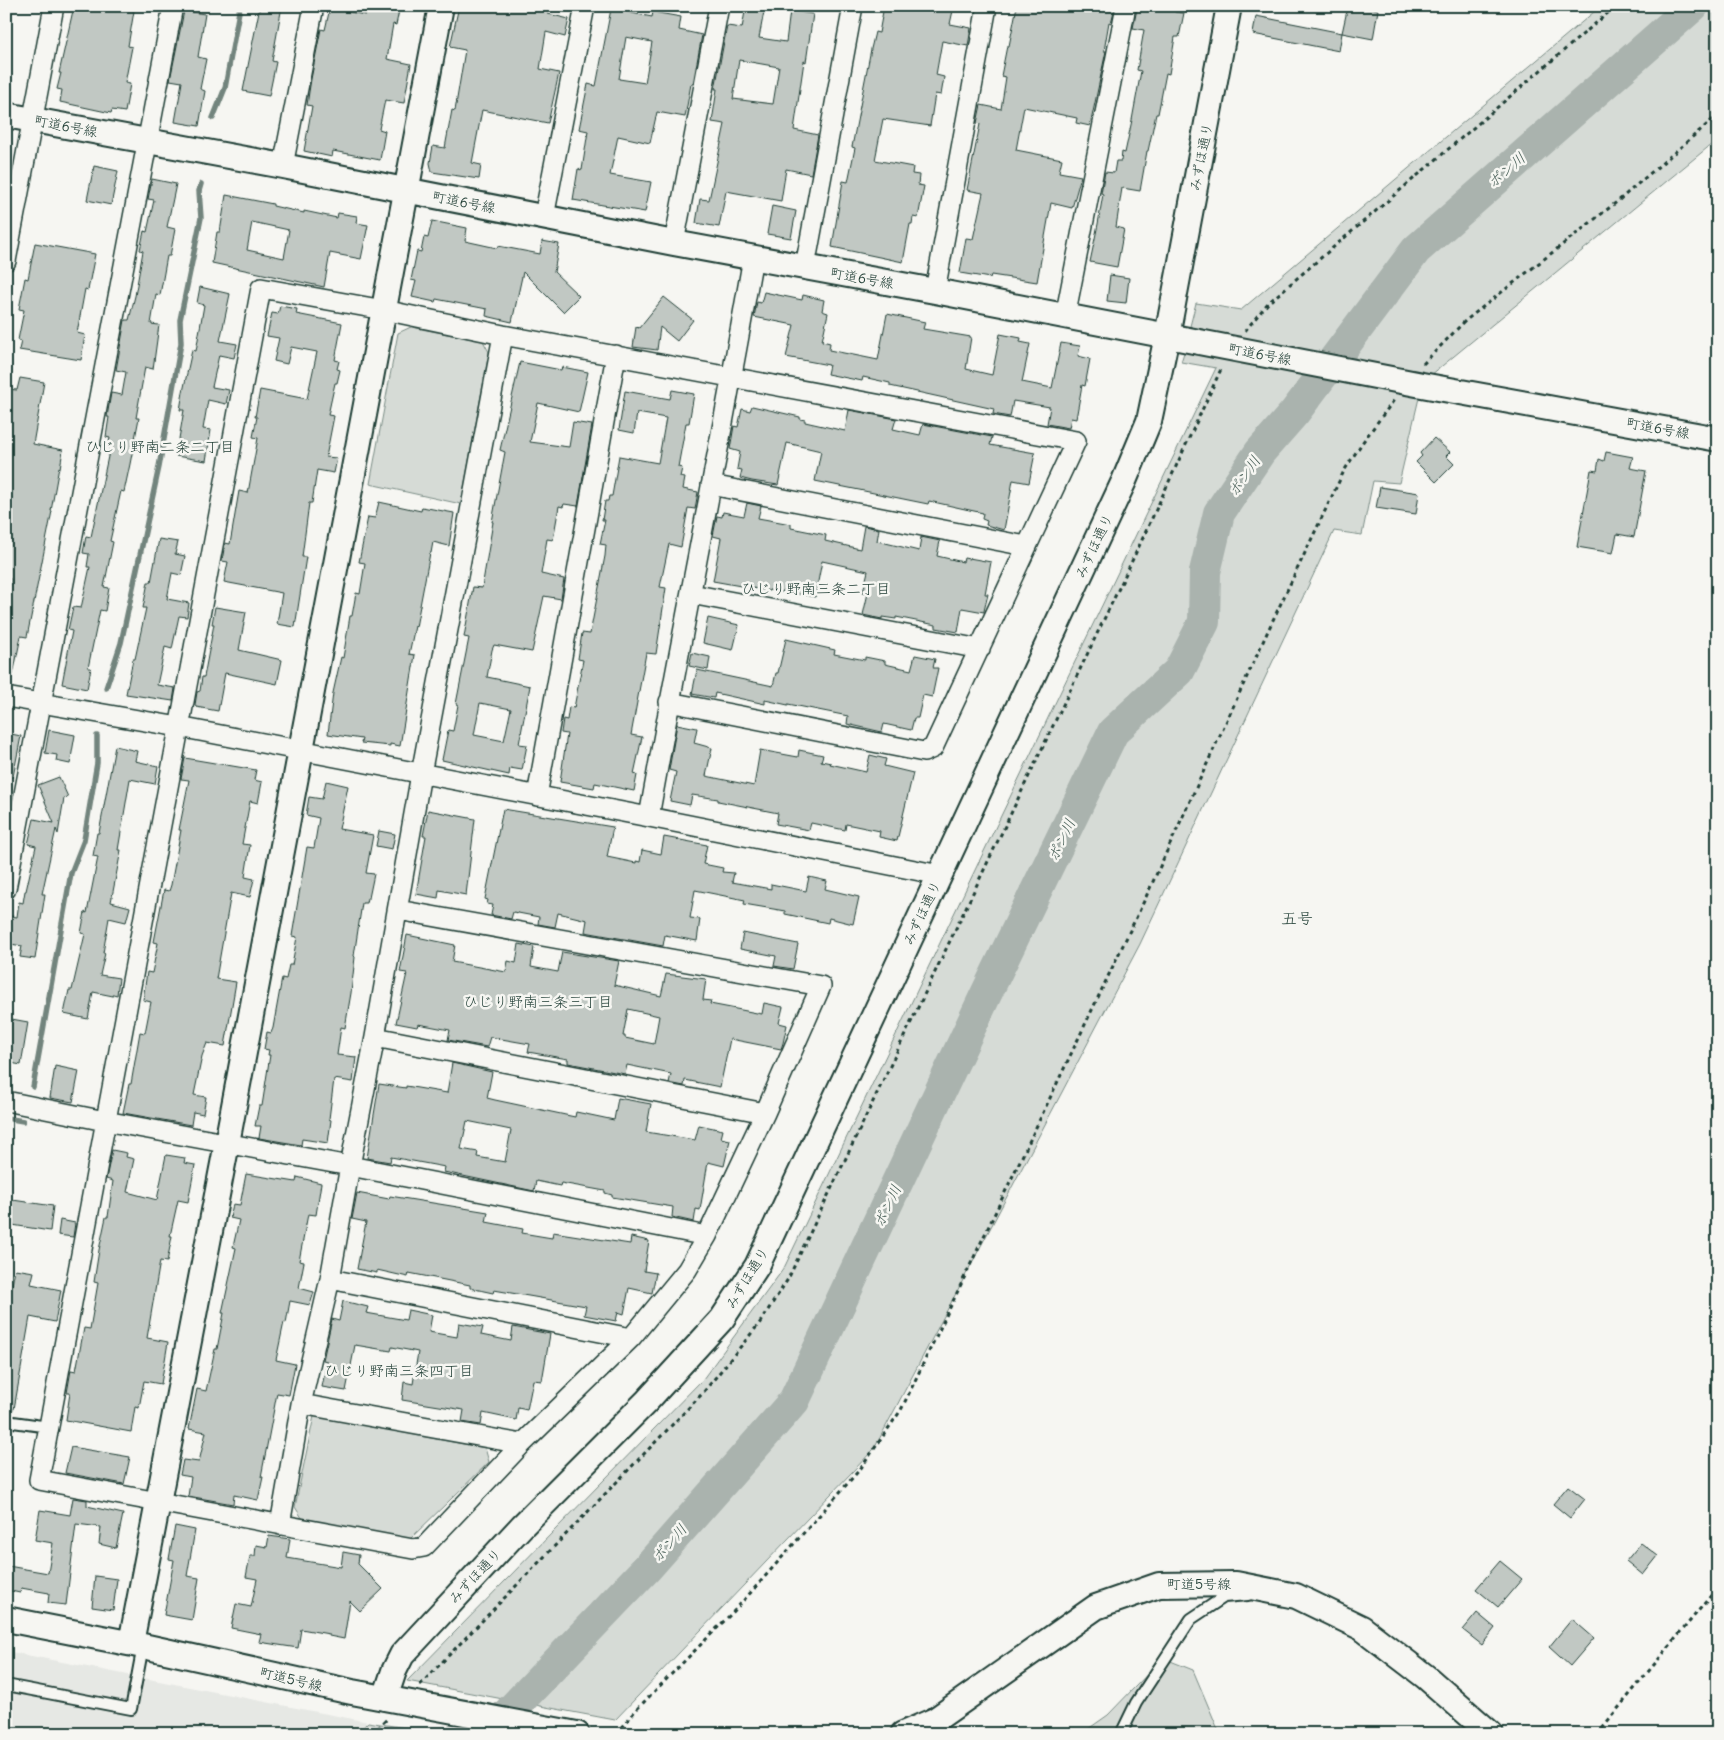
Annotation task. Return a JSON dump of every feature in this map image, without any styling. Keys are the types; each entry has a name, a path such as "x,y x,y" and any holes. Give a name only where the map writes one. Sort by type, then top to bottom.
{"street":[{"path":"6,261 54,6"},
{"path":"6,889 173,6"},
{"path":"282,166 314,6"},
{"path":"137,1644 159,1503 441,6"},
{"path":"544,217 585,6"},
{"path":"674,243 719,6"},
{"path":"805,267 853,6"},
{"path":"935,291 988,6"},
{"path":"1066,317 1126,6"},
{"name":"みずほ通り","path":"384,1698 402,1655 522,1526 646,1402 722,1319 757,1266 1124,481 1148,421 1167,336 1229,6"},
{"name":"町道6号線","path":"6,114 674,243 1718,439"},
{"path":"649,817 753,257"},
{"path":"398,910 822,986 707,1236 687,1270 631,1338 522,1444 424,1547 413,1549 39,1480 261,288 384,310 503,335 1076,441 933,748 924,752 669,702"},
{"path":"280,1525 301,1404 330,1279 421,774 503,335"},
{"path":"537,796 616,355"},
{"path":"711,484 1026,546"},
{"path":"691,594 980,649"},
{"path":"6,697 179,727 940,875"},
{"path":"375,1037 765,1113"},
{"path":"6,1101 707,1236"},
{"path":"330,1279 631,1338"},
{"path":"301,1404 522,1444"},
{"name":"町道5号線","path":"903,1734 934,1720 1096,1607 1159,1585 1236,1584 1296,1596 1362,1628 1426,1677 1491,1734"},
{"name":"町道5号線","path":"6,1619 137,1644 352,1692 577,1734"}],"lane":[{"path":"6,1421 49,1427"},
{"path":"1121,1734 1136,1704 1191,1619 1224,1597 1276,1592"},
{"path":"6,1685 131,1709 137,1644"}],"path":[{"path":"1237,349 1268,303 1616,6"},
{"path":"617,1734 635,1711 736,1609 793,1546 860,1468 901,1410 1149,890 1272,622 1344,471 1402,381 1465,321 1618,201 1718,115"},
{"path":"1597,1734 1718,1587"}],"shaded area":[{"path":"1601,6 1718,6 1718,139 1431,375 1188,334 1196,303 1241,310"},
{"path":"411,327 483,341 489,352 461,504 370,484 398,333"},
{"path":"1188,340 1422,385 1399,483 1373,481 1362,535 1334,531 1140,944 874,1449 615,1720 407,1681 703,1379 784,1268 1216,368 1181,362"},
{"path":"314,1416 485,1448 489,1462 410,1539 304,1521 295,1507"},
{"path":"6,1651 368,1722 356,1734 6,1734"},
{"path":"1163,1658 1193,1670 1220,1734 1081,1734 1108,1715"},
{"path":"368,1722 444,1734 356,1734"}],"building":[{"path":"74,6 108,6 134,11 128,46 132,47 125,83 130,84 125,112 112,110 111,113 60,102 62,90 57,89 61,73 59,73"},
{"path":"260,6 282,6 272,61 276,62 269,96 243,91"},
{"path":"366,6 400,6 396,25 393,24 387,59 411,64 404,103 385,100 379,129 385,131 380,160 333,151 332,157 304,151 312,106 307,105 321,29 325,30 330,8 365,15"},
{"path":"459,6 549,6 548,14 569,19 565,37 546,32 540,69 559,73 548,123 482,110 472,163 481,165 479,179 432,172 430,163 433,146 445,148 452,110 455,111 465,50 450,47"},
{"path":"746,6 765,6 759,38 786,42 790,11 813,14 794,130 818,135 811,174 786,169 781,201 726,191 719,227 696,223 700,199 709,200 725,124 712,122 717,89 715,89 727,26 742,28","holes":["739,60 779,67 773,104 733,99"]},
{"path":"884,6 954,6 950,24 971,28 968,46 942,41 936,75 944,77 941,95 935,94 930,126 883,119 875,160 913,167 912,174 919,175 918,185 924,186 918,218 913,217 912,224 910,224 903,262 832,247 843,181 848,182 855,148 852,147 871,49 875,32 879,33"},
{"path":"1017,6 1087,6 1114,11 1111,23 1109,22 1104,51 1106,51 1090,126 1076,123 1077,118 1024,107 1016,150 1062,159 1059,172 1081,176 1072,208 1051,203 1037,282 991,275 990,278 960,273 966,238 973,239 983,193 967,190 980,124 977,123 981,105 1001,109 1006,77 1001,76"},
{"path":"1149,6 1176,6 1175,12 1184,13 1179,37 1175,37 1169,74 1166,73 1158,114 1156,114 1147,151 1140,191 1122,188 1116,227 1124,229 1117,267 1090,262 1103,194 1101,193 1105,172 1114,173 1116,161 1121,161 1122,152 1125,153 1132,120 1141,71 1137,70 1144,30 1133,28 1137,9 1148,11"},
{"path":"1348,6 1362,6 1378,10 1373,39 1342,33"},
{"path":"611,9 652,17 653,12 681,17 679,30 702,35 685,117 657,112 650,143 618,136 610,175 651,182 645,212 573,200 578,169 582,170 588,131 579,129 588,84 596,86","holes":["626,37 652,42 645,83 619,79"]},
{"path":"184,11 205,14 198,57 206,59 200,89 205,91 199,126 175,122 182,82 170,80"},
{"path":"1256,16 1342,33 1339,51 1253,34"},
{"path":"94,166 118,171 111,205 87,200"},
{"path":"152,179 176,184 167,227 175,229 170,256 167,256 160,295 156,294 151,324 159,325 153,369 145,367 136,418 139,418 130,464 124,492 121,491 110,541 113,542 104,587 109,588 105,611 100,610 88,668 91,668 87,689 62,684 72,631 68,630 73,607 81,608 90,567 87,567 89,554 83,553 86,536 91,537 110,447 108,446 110,438 106,437 111,393 122,395 126,372 116,370 125,320 129,320 135,296 143,251 140,250 144,231 147,232 154,200 148,199"},
{"path":"226,195 273,204 273,206 304,213 304,211 337,218 338,213 357,216 356,223 368,225 361,259 330,253 324,287 212,263 217,232 220,232","holes":["252,222 289,230 284,258 247,250"]},
{"path":"772,206 796,211 791,238 767,234"},
{"path":"432,221 467,228 465,241 497,248 498,246 540,254 542,241 559,244 554,272 579,296 563,312 523,272 512,322 486,316 487,309 436,299 435,302 412,297 416,281 411,280 417,251 421,252 424,237 428,238"},
{"path":"35,243 95,254 88,290 85,289 77,333 85,335 81,360 19,350 21,341 18,340 24,310 19,309 25,278 28,279"},
{"path":"1110,275 1129,278 1126,303 1107,301"},
{"path":"200,287 230,294 220,341 237,344 234,358 219,355 212,387 229,390 226,404 208,400 203,429 211,430 206,461 176,456 184,410 180,410 183,392 192,350 196,351 204,305 197,303"},
{"path":"764,292 802,300 803,295 824,300 822,311 828,313 822,341 830,343 829,350 878,360 887,314 925,322 923,329 971,337 966,369 992,375 1000,334 1021,338 1020,342 1030,344 1022,382 1052,388 1061,343 1080,346 1078,356 1090,359 1085,386 1082,385 1076,419 1071,418 1069,428 1047,424 1050,407 1013,401 1010,417 993,414 994,409 890,386 890,383 863,377 862,381 827,374 829,365 786,357 794,325 754,317 757,302 761,303"},
{"path":"664,297 693,320 677,341 660,327 657,350 633,347 636,327 639,328"},
{"path":"280,306 297,309 296,314 342,323 335,360 339,361 337,369 340,370 328,415 334,416 326,457 337,458 334,473 317,470 312,503 309,503 302,557 306,557 295,627 277,624 282,593 224,582 228,562 222,561 225,543 230,544 239,491 248,493 258,438 253,437 260,390 307,399 317,352 291,347 287,364 274,361 279,338 267,336 272,313 278,314"},
{"path":"520,362 561,370 562,367 588,372 579,412 538,403 530,442 569,447 573,422 592,425 578,506 564,504 563,507 559,506 553,540 547,539 541,574 564,579 561,599 544,596 532,652 494,645 492,650 487,677 530,686 519,744 527,745 522,770 510,768 509,775 442,760 448,730 453,731 458,705 456,704 469,638 464,637 473,587 482,588 505,452 500,450","holes":["480,703 511,709 504,741 474,735"]},
{"path":"20,378 44,382 33,444 63,450 27,637 21,636 13,675 6,675 6,604 11,579 6,578 6,389 17,390"},
{"path":"672,390 694,394 689,423 686,423 678,467 682,468 680,477 685,478 683,489 698,492 695,509 688,508 681,547 669,544 660,587 666,588 656,654 646,653 631,735 642,737 634,774 637,775 634,791 595,783 594,788 560,782 567,734 561,733 563,719 567,720 569,707 574,708 583,660 578,659 582,633 590,634 605,556 606,545 600,544 605,520 602,520 605,501 608,501 609,496 612,496 619,456 658,463 666,418 637,413 634,433 619,430 625,391 670,399"},
{"path":"752,406 800,417 805,422 845,431 849,410 896,419 893,429 920,435 923,424 992,437 990,445 1035,453 1029,483 1013,480 1004,530 986,525 987,521 982,519 983,513 929,501 928,504 815,481 821,451 787,443 778,485 740,478 742,470 737,469 740,452 730,449 734,426 738,427 742,409 750,411"},
{"path":"1434,438 1450,452 1446,456 1454,464 1436,482 1416,462 1422,456 1420,453"},
{"path":"1606,452 1633,457 1630,468 1646,471 1634,537 1617,534 1613,553 1577,547 1591,470 1597,471 1599,459 1604,461"},
{"path":"1380,487 1419,493 1416,514 1376,508"},
{"path":"379,502 421,511 422,507 454,513 449,546 433,542 430,553 409,654 415,655 400,746 361,743 362,739 328,734 333,693 341,657 343,658 350,616 352,616 356,593 360,594 365,563 359,562 368,517 375,518"},
{"path":"747,503 761,506 758,518 791,524 791,528 826,535 825,541 860,549 864,526 879,529 877,541 919,551 921,537 940,541 937,556 963,562 964,558 969,558 991,562 985,594 988,594 984,612 962,608 958,632 936,628 936,625 896,617 896,619 882,617 882,619 863,615 868,593 863,592 868,571 822,561 815,597 713,581 721,538 713,536 717,516 722,517 723,512 744,516"},
{"path":"159,539 178,542 175,554 185,556 181,575 172,573 167,599 189,603 187,617 179,616 172,649 165,647 157,685 175,688 173,701 126,694 146,608 143,608 148,582 151,582"},
{"path":"215,607 246,612 239,650 282,660 277,684 225,673 218,711 196,707 195,705 197,692 200,691 202,677 204,677 214,624 212,624"},
{"path":"708,618 739,625 733,650 703,643"},
{"path":"786,639 835,650 834,654 865,660 865,657 885,661 885,664 911,670 915,655 935,659 933,668 938,668 932,697 923,695 918,718 914,718 911,730 884,724 882,732 847,724 848,716 788,704 765,700 765,704 715,693 714,698 692,694 697,670 773,686"},
{"path":"692,653 710,657 708,670 689,666"},
{"path":"677,724 697,728 694,743 712,748 706,776 754,786 760,750 798,757 799,750 823,755 821,761 830,764 866,772 870,755 886,759 884,766 913,773 897,841 879,837 880,831 846,824 845,830 811,823 809,830 776,824 778,813 718,801 718,799 692,795 690,805 670,801 676,772 669,770"},
{"path":"49,730 75,735 70,764 56,761 57,755 45,753"},
{"path":"6,733 21,736 13,777 6,777"},
{"path":"115,746 137,751 135,761 158,766 155,784 130,779 118,850 121,850 111,902 130,907 126,922 109,918 103,953 105,953 100,975 119,978 117,995 93,992 88,1019 64,1014 69,990 72,990 85,934 81,933 98,857 93,856"},
{"path":"185,758 256,770 254,780 262,782 258,803 250,801 242,844 250,845 245,877 254,879 250,897 231,893 216,979 236,982 225,1046 207,1043 202,1056 194,1095 206,1097 203,1114 193,1112 191,1125 123,1113 129,1084 131,1084 140,1032 145,1033 151,1002 143,1000 147,972 152,973 158,943 154,942 164,890 169,891 171,885 181,830 179,830 189,780 181,779"},
{"path":"59,777 68,797 64,798 58,834 56,829 42,894 45,894 35,959 20,957 22,946 11,944 12,937 7,936 11,916 17,917 19,902 23,903 26,891 36,846 28,844 34,819 54,823 38,785"},
{"path":"326,781 348,786 339,829 373,835 366,873 374,874 369,898 367,898 366,903 362,903 354,956 351,993 345,1028 341,1027 337,1055 356,1057 353,1082 334,1079 328,1143 302,1139 301,1145 259,1138 261,1126 255,1126 259,1106 262,1106 270,1055 268,1055 269,1050 264,1049 267,1032 271,1033 273,1028 282,978 286,979 289,965 292,965 297,937 292,936 307,847 314,848 319,818 306,815 309,797 322,799"},
{"path":"503,809 613,827 607,857 636,863 636,861 640,862 642,850 661,854 664,837 707,845 703,864 723,868 722,872 734,873 732,882 771,889 771,884 806,891 809,877 827,881 825,889 859,897 853,924 829,918 828,923 785,914 785,911 744,904 745,900 695,890 690,918 700,919 697,941 665,935 663,946 585,932 587,920 558,913 555,927 538,924 539,917 513,912 511,919 491,915 493,905 487,904 488,900 485,899"},
{"path":"428,810 475,819 466,895 439,890 438,898 416,894 426,836 423,836"},
{"path":"379,831 395,834 392,849 376,846"},
{"path":"743,933 798,944 793,969 774,966 776,956 740,949"},
{"path":"407,935 455,945 452,962 506,972 508,961 516,963 519,944 534,947 531,967 558,972 562,952 619,961 614,985 661,996 666,974 706,979 703,1000 711,1001 710,1004 762,1014 764,1003 783,1007 779,1023 787,1025 781,1049 730,1039 720,1087 685,1080 684,1086 669,1083 671,1074 627,1065 625,1074 568,1063 568,1059 528,1052 530,1044 490,1037 487,1047 448,1040 450,1030 418,1024 417,1027 396,1023 407,973 400,972","holes":["628,1009 659,1016 654,1044 623,1036"]},
{"path":"6,1018 28,1022 21,1065 6,1062"},
{"path":"452,1063 492,1072 487,1098 575,1117 576,1112 614,1120 618,1098 651,1104 646,1132 695,1140 699,1125 723,1130 721,1138 730,1140 724,1166 708,1162 700,1210 696,1209 694,1222 672,1217 673,1207 612,1197 612,1195 605,1193 605,1191 561,1183 560,1186 536,1181 534,1191 444,1172 445,1167 391,1157 390,1162 367,1158 379,1084 406,1088 406,1086 447,1093","holes":["467,1121 511,1130 505,1162 477,1157 478,1152 461,1149"]},
{"path":"55,1066 79,1071 73,1102 50,1098"},
{"path":"112,1150 127,1153 126,1157 134,1159 127,1192 157,1200 166,1155 185,1158 184,1163 195,1165 188,1202 178,1200 170,1236 172,1236 167,1262 160,1261 147,1338 168,1342 161,1384 144,1381 139,1408 135,1407 131,1432 66,1420 70,1393 67,1393 71,1370 76,1371 84,1328 90,1329 98,1283 94,1282 106,1217 108,1217 113,1181 106,1179"},
{"path":"246,1174 296,1182 297,1177 321,1183 316,1215 308,1214 299,1261 304,1262 299,1288 314,1292 310,1305 290,1301 276,1360 295,1364 289,1395 277,1393 258,1500 234,1495 233,1504 188,1496 191,1477 180,1475 183,1460 199,1462 206,1432 189,1429 197,1389 206,1391 215,1349 217,1349 224,1313 222,1313 236,1248 233,1247 239,1220 230,1218 233,1204 240,1205"},
{"path":"357,1193 389,1199 390,1196 488,1212 486,1222 523,1229 522,1233 552,1238 553,1232 630,1244 631,1237 649,1241 644,1271 656,1273 652,1293 629,1288 624,1314 618,1312 616,1321 584,1315 586,1306 494,1290 493,1293 470,1288 470,1285 409,1273 408,1277 377,1270 377,1273 357,1269 366,1222 352,1219"},
{"path":"6,1199 53,1206 50,1231 6,1224"},
{"path":"60,1220 75,1223 73,1237 58,1235"},
{"path":"15,1269 34,1272 31,1284 61,1290 55,1322 30,1317 14,1409 6,1408 6,1301 9,1301"},
{"path":"343,1301 368,1307 366,1313 406,1320 408,1310 432,1315 429,1332 457,1337 459,1323 483,1327 481,1335 511,1341 513,1327 550,1334 542,1381 533,1380 527,1410 518,1408 516,1420 483,1413 481,1425 462,1422 464,1410 402,1400 404,1382 413,1384 418,1352 392,1347 391,1351 355,1345 346,1391 322,1387 327,1361 323,1360 332,1319 339,1321"},
{"path":"71,1447 130,1457 124,1484 65,1473"},
{"path":"1568,1486 1585,1499 1570,1518 1553,1504"},
{"path":"73,1498 87,1500 87,1506 123,1514 116,1548 99,1544 101,1527 76,1524 66,1605 48,1603 49,1593 21,1588 20,1593 6,1590 8,1566 48,1573 53,1543 35,1540 40,1510 70,1515"},
{"path":"175,1526 195,1530 187,1576 199,1578 192,1620 164,1615 174,1560 169,1559"},
{"path":"269,1536 290,1539 287,1558 341,1567 343,1552 359,1555 358,1564 383,1589 360,1611 350,1601 344,1639 301,1629 298,1648 259,1642 261,1634 231,1628 236,1604 251,1607 257,1579 246,1577 250,1556 255,1556 256,1545 267,1547"},
{"path":"1641,1543 1658,1556 1643,1575 1626,1561"},
{"path":"1500,1561 1522,1579 1498,1607 1476,1589"},
{"path":"95,1576 117,1579 113,1610 92,1607"},
{"path":"1477,1613 1495,1628 1482,1645 1463,1630"},
{"path":"1572,1619 1594,1638 1570,1666 1549,1647"}],"waterway":[{"path":"213,118 225,88 240,6"},
{"name":"ポン川","path":"488,1734 647,1568 794,1401 987,992 1113,732 1179,671 1204,622 1205,572 1219,513 1260,452 1295,412 1416,250 1693,6"},
{"path":"106,688 121,643 159,467 181,343 180,320 201,218 199,191 201,184"},
{"path":"33,1087 71,873 84,840 97,763 97,736"},
{"path":"6,1118 23,1121"}],"district":[{"name":"ひじり野南二条二丁目","path":"160,446"},
{"name":"ひじり野南三条二丁目","path":"816,588"},
{"name":"五号","path":"1297,918"},
{"name":"ひじり野南三条三丁目","path":"538,1001"},
{"name":"ひじり野南三条四丁目","path":"399,1370"}]}
